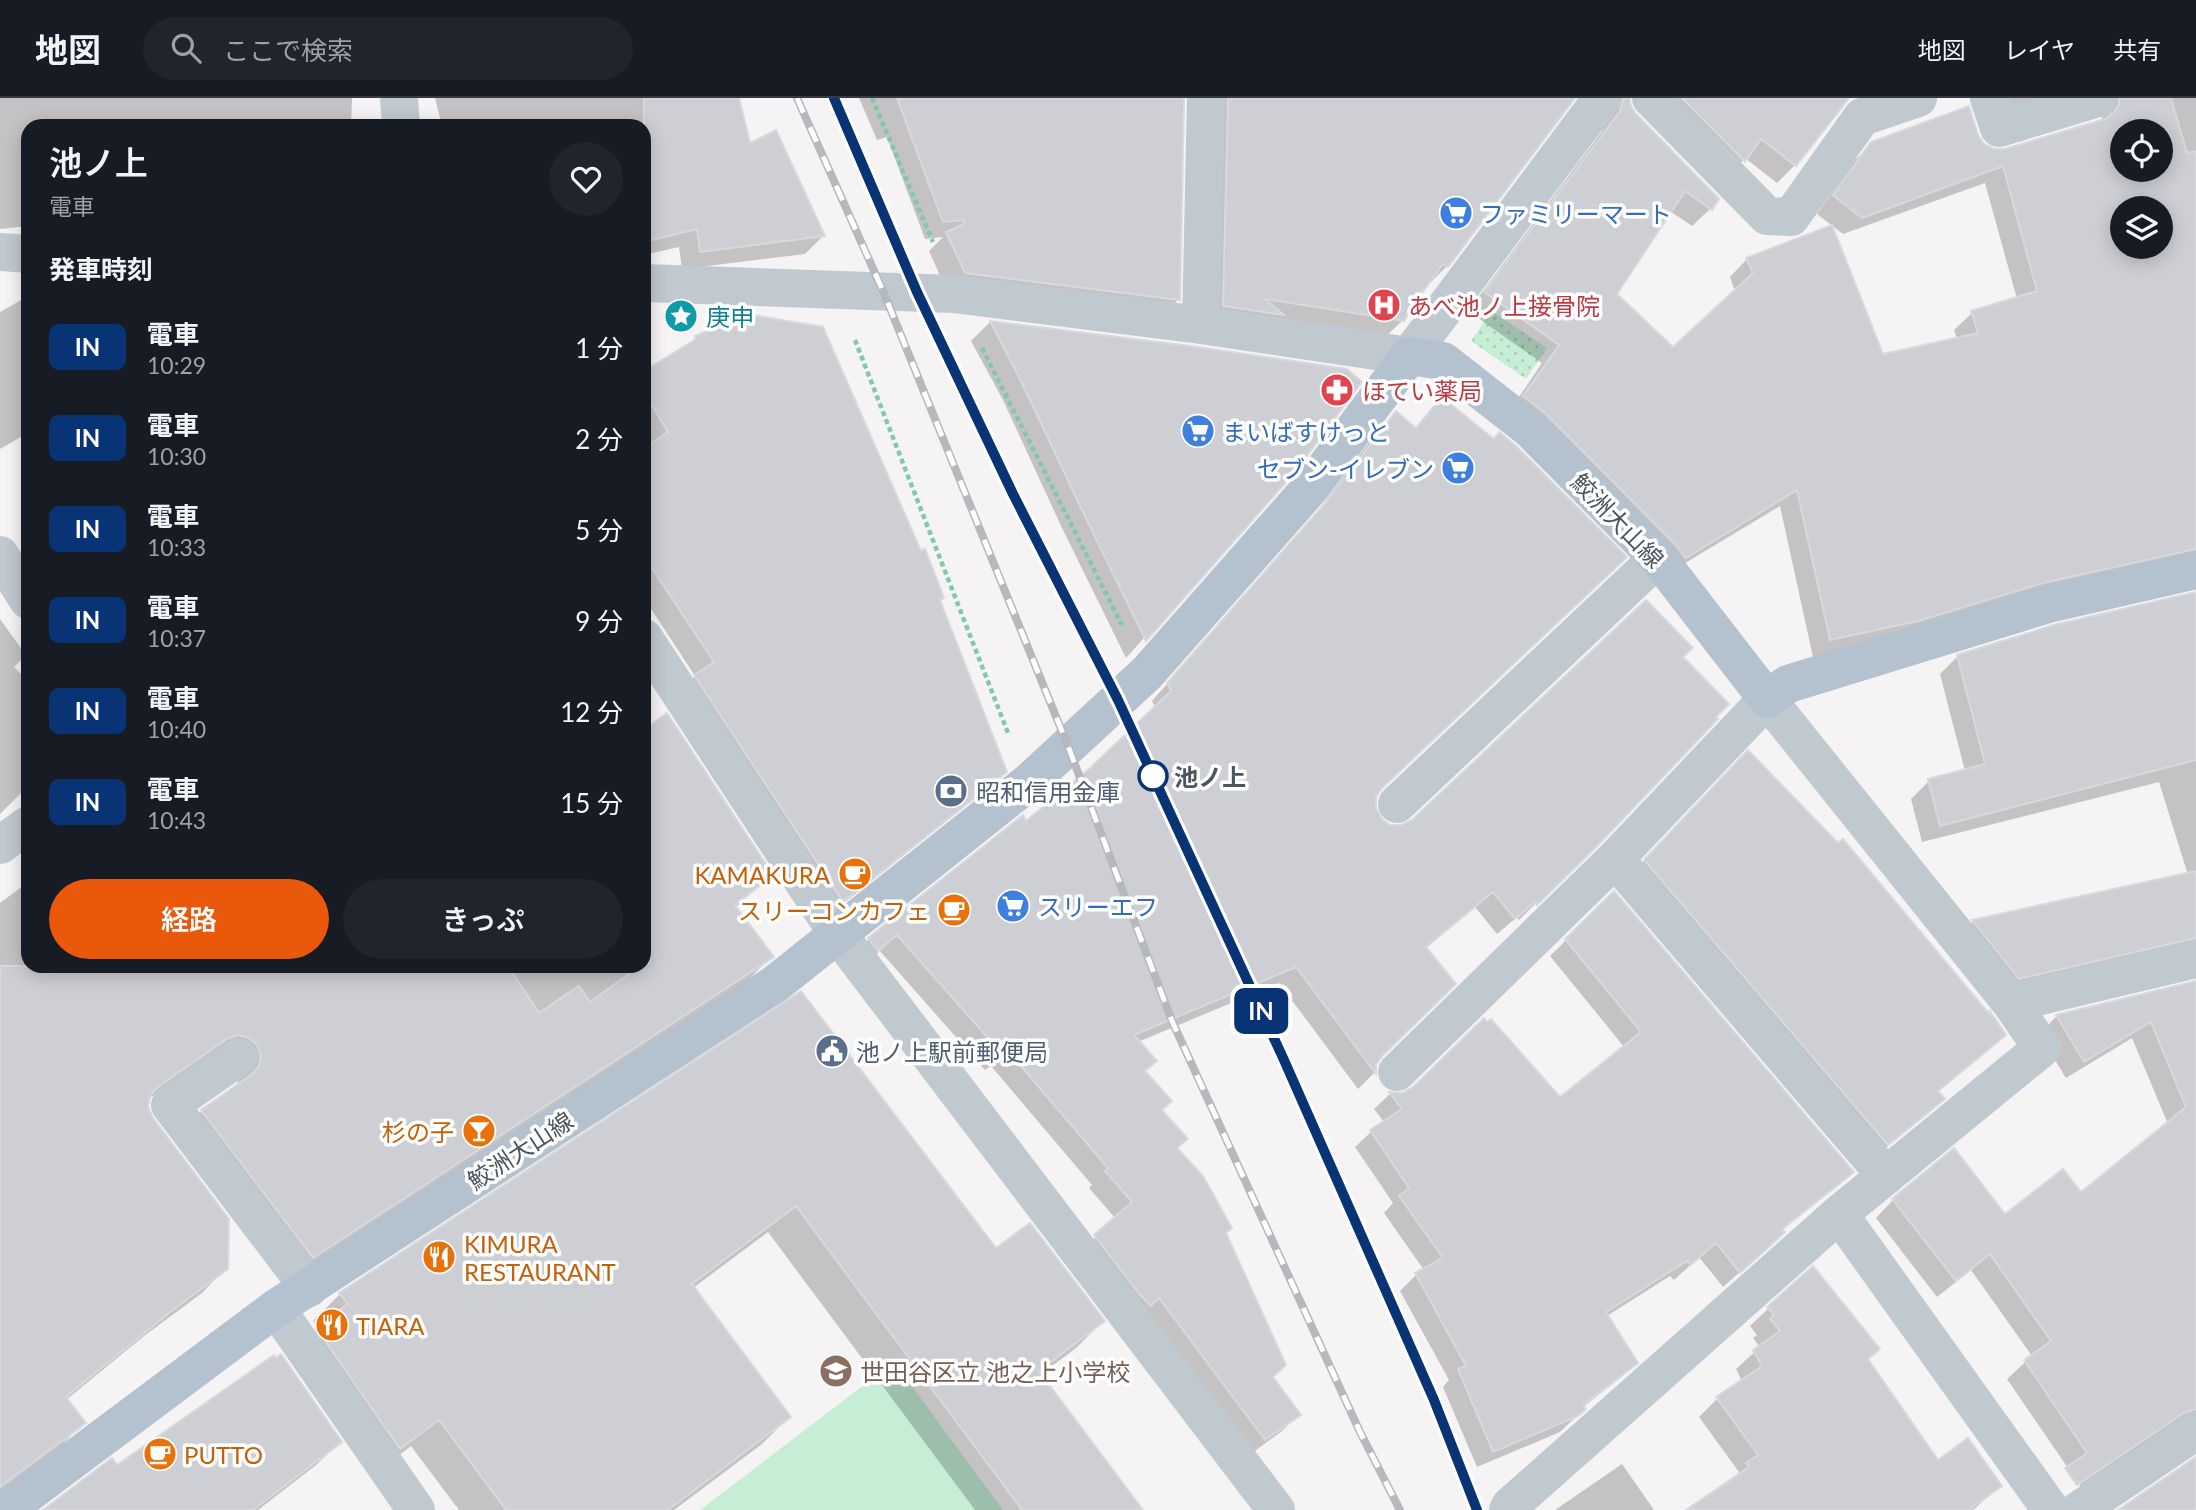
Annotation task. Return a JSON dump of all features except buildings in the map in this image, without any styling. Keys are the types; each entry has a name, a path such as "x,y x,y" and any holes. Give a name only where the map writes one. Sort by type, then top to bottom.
{"main road":[{"name":"鮫洲大山線","path":"1409,356 1443,361 1530,429 1658,558 1767,699"},
{"path":"1147,673 1311,487 1409,356"},
{"path":"1767,699 1788,684 2048,604 2196,570"},
{"name":"鮫洲大山線","path":"6,1510 276,1308 775,984 1028,783 1147,673"}],"street":[{"path":"399,98 400,119"},
{"path":"1201,325 1206,98"},
{"path":"651,282 954,294 1201,325 1409,356 1602,98"},
{"path":"1651,98 1767,216 1791,217 1862,117 1918,98"},
{"path":"1989,98 1999,128 2098,98"},
{"path":"0,253 21,254"},
{"path":"0,555 21,589"},
{"path":"1397,804 1658,558"},
{"path":"651,649 837,933 1276,1510"},
{"path":"1397,1072 1615,859 1767,699 2011,1003 2042,1048 1839,1214 1509,1508"},
{"path":"0,845 21,830"},
{"path":"1615,859 1886,1176"},
{"path":"2011,1003 2196,959"},
{"path":"239,1057 170,1105 309,1288"},
{"path":"1839,1214 2051,1510"},
{"path":"276,1308 415,1510"},
{"path":"2079,1510 2196,1431"}],"path":[{"path":"872,98 954,294 1147,673"},
{"path":"836,290 1028,783"}],"green space":[{"path":"1491,311 1547,348 1526,379 1471,341"},
{"path":"894,1362 1003,1510 700,1510"}],"railway":[{"path":"797,98 883,291 1068,746 1172,1021 1360,1432 1400,1510"},
{"path":"834,98 917,292 1013,494 1118,700 1284,1060 1434,1400 1477,1510"}],"train":[{"name":"IN","path":"834,98 917,292 1013,494 1118,700 1284,1060 1434,1400 1477,1510"}],"place":[{"name":"ファミリーマート","path":"1456,213"},
{"name":"あべ池ノ上接骨院","path":"1384,305"},
{"name":"庚申","path":"681,316"},
{"name":"ほてい薬局","path":"1337,390"},
{"name":"まいばすけっと","path":"1198,431"},
{"name":"セブン-イレブン","path":"1458,468"},
{"name":"池ノ上","path":"1153,776"},
{"name":"昭和信用金庫","path":"951,791"},
{"name":"KAMAKURA","path":"855,874"},
{"name":"スリーエフ","path":"1013,906"},
{"name":"スリーコンカフェ","path":"954,910"},
{"name":"池ノ上駅前郵便局","path":"832,1051"},
{"name":"杉の子","path":"479,1131"},
{"name":"KIMURA RESTAURANT","path":"439,1257"},
{"name":"TIARA","path":"332,1325"},
{"name":"世田谷区立 池之上小学校","path":"836,1371"},
{"name":"PUTTO","path":"160,1454"}]}
